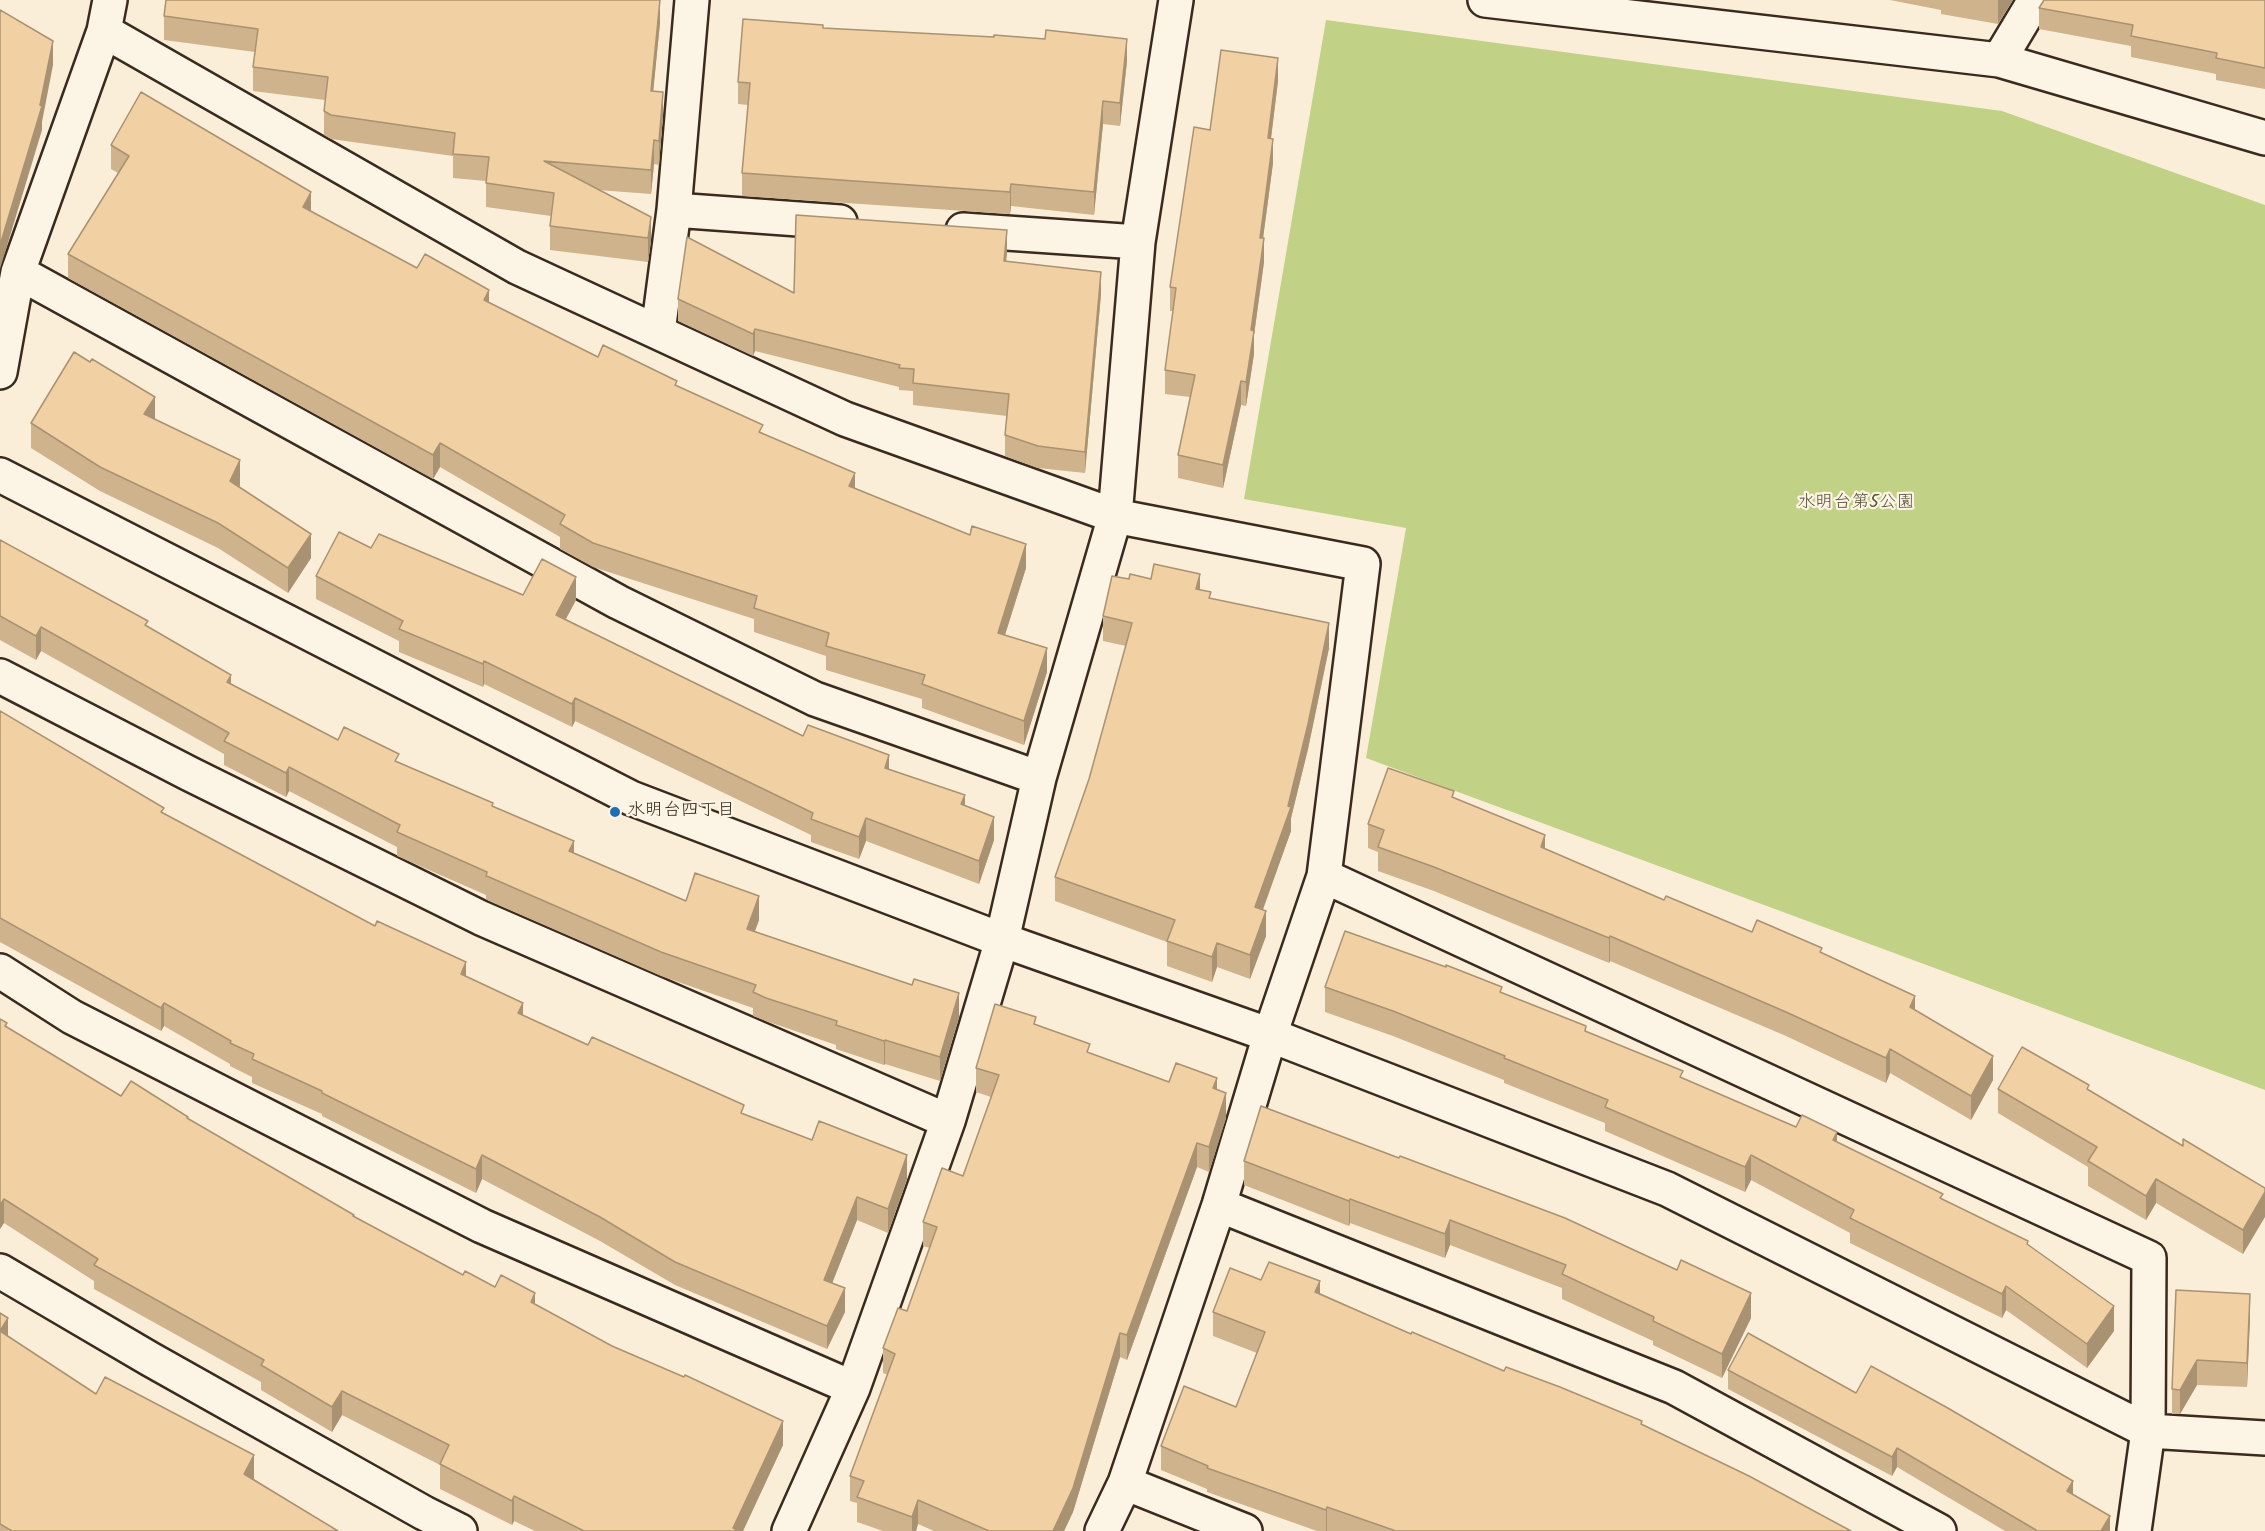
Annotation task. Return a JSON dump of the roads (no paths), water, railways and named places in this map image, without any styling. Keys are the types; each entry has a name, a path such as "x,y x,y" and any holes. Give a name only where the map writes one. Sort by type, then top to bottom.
{"street":[{"path":"658,332 674,210 692,0"},
{"path":"789,1531 853,1388 948,1121 1002,940 1039,778 1114,516 1138,242 1176,0"},
{"path":"1485,0 1999,60 2265,138"},
{"path":"1999,60 2035,0"},
{"path":"0,372 18,272 107,15 517,267 845,418 1114,516 1363,564 1324,876 1270,1035 1219,1205 1125,1484 1102,1531"},
{"path":"674,210 865,223"},
{"path":"936,228 1138,242"},
{"path":"18,272 618,602 815,699 1039,778"},
{"path":"0,475 631,798 1002,940 1270,1035 1667,1190 2148,1431 2265,1438"},
{"path":"0,676 190,774 481,918 948,1121"},
{"path":"1324,876 2149,1258 2148,1431 2134,1531"},
{"path":"0,970 72,1017 482,1226 853,1388"},
{"path":"1219,1205 1674,1387 1939,1531"},
{"path":"0,1271 160,1365 460,1531"},
{"path":"1125,1484 1245,1531"}],"place":[{"name":"水明台四丁目","path":"615,812"}],"park label":[{"name":"水明台第5公園","path":"1856,504"}]}
